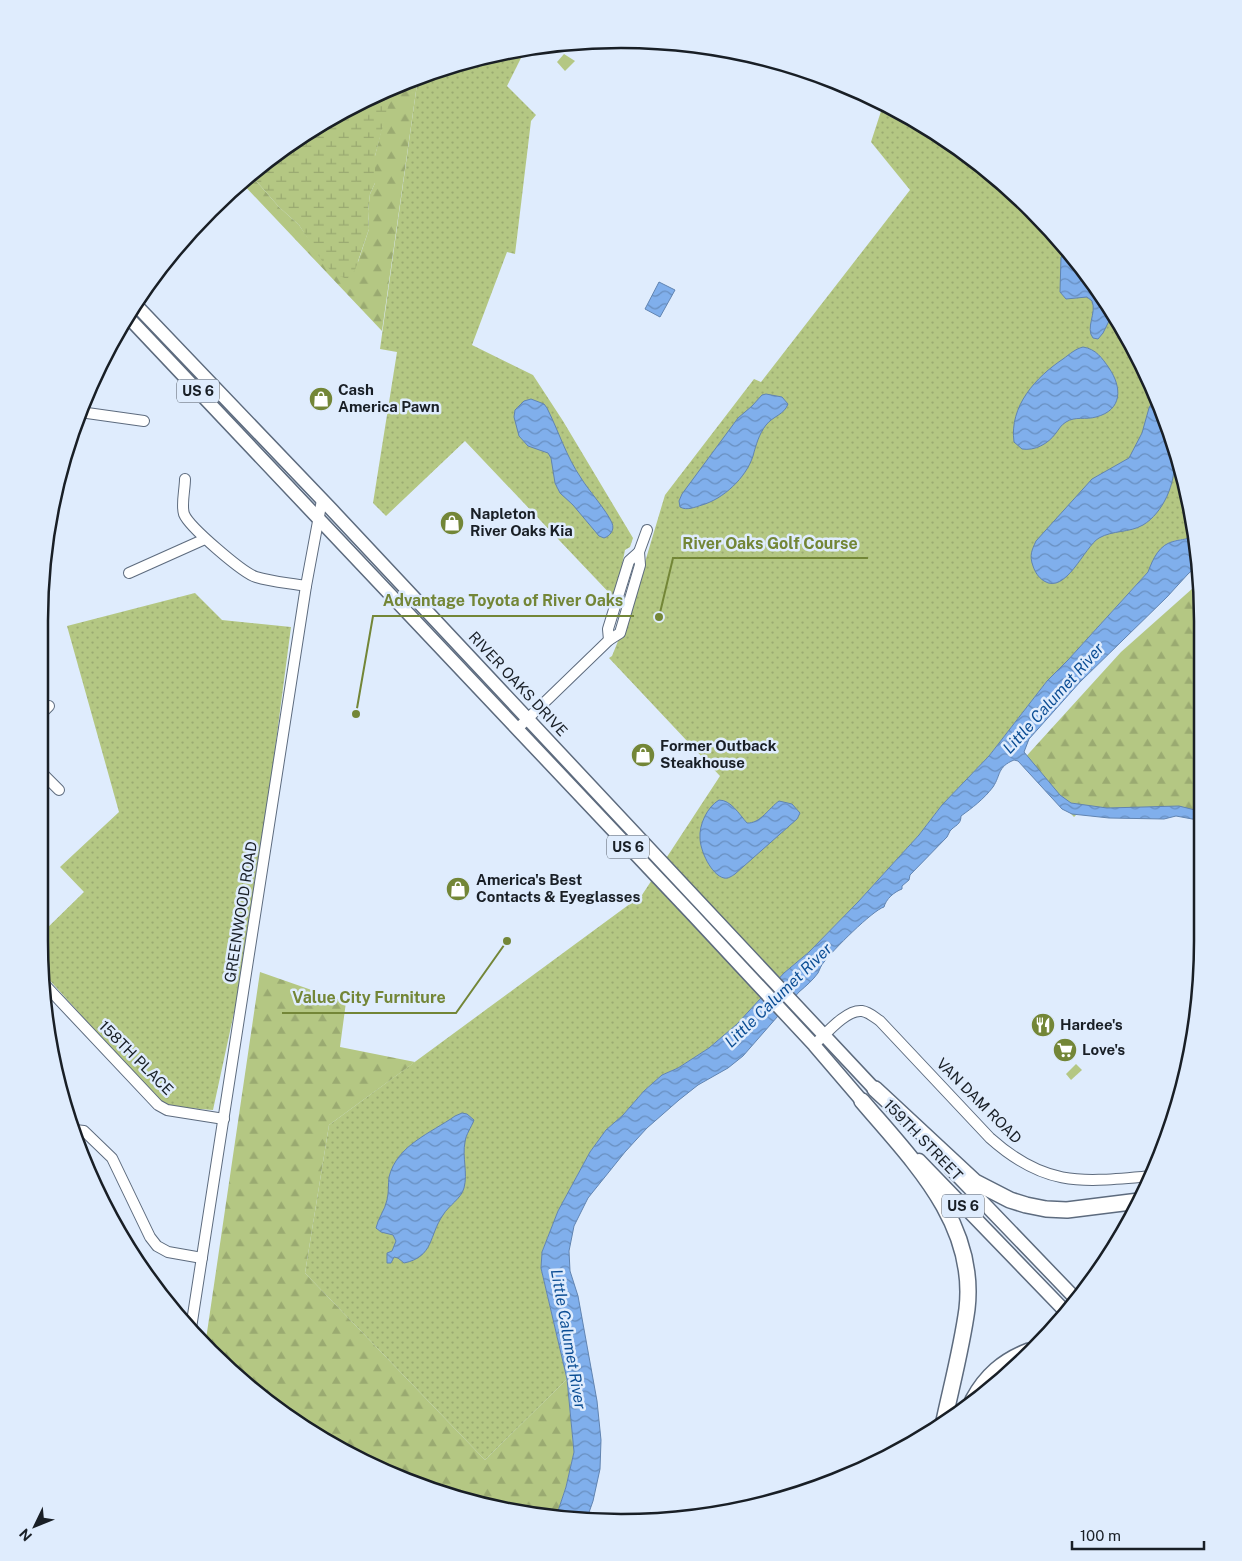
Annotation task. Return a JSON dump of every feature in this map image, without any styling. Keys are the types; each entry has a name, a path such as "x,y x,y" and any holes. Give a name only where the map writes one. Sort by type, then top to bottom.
{"highway":[{"path":"874,1089 975,1182 1010,1200 1046,1209 1066,1210 1131,1202"},
{"path":"862,1101 918,1167 943,1202 956,1230 964,1254 967,1273 967,1309 946,1413"},
{"path":"981,1386 992,1374 1017,1355"}],"main road":[{"name":"RIVER OAKS DRIVE","path":"140,309 528,718 874,1089"},
{"name":"RIVER OAKS DRIVE","path":"132,321 740,965 862,1101"},
{"name":"159TH STREET","path":"874,1089 1072,1294"},
{"name":"159TH STREET","path":"862,1101 1061,1307"}],"street":[{"path":"87,413 144,421"},
{"path":"185,479 184,512 190,524 205,539 255,577 306,586"},
{"name":"GREENWOOD ROAD","path":"192,1320 306,586 322,500"},
{"path":"517,729 609,640 620,633 640,565 639,552 647,530"},
{"path":"129,574 205,539"},
{"path":"48,779 59,790"},
{"name":"158TH PLACE","path":"50,990 158,1105 167,1110 224,1119"},
{"name":"VAN DAM ROAD","path":"814,1046 839,1021 850,1014 860,1011 870,1014 880,1021 990,1138 1022,1163 1060,1178 1089,1180 1143,1177"},
{"path":"80,1131 84,1131 112,1158 150,1237 158,1246 168,1252 202,1258"}],"green space":[{"path":"564,54 575,61 565,71 557,62"},
{"path":"522,57 507,86 536,115 531,121 515,254 507,252 472,345 533,375 563,421 633,538 630,547 625,550 622,565 624,568 615,599 465,441 386,516 373,503 397,352 380,349 417,85 473,67"},
{"path":"417,86 382,331 246,187 255,180 279,207 299,225 310,241 358,262 369,229 368,211 370,194 375,183 375,156 387,107 385,99"},
{"path":"385,99 388,107 375,156 375,183 370,194 368,211 369,229 355,270 347,279 335,274 324,264 299,225 279,207 255,180 302,144 334,124"},
{"path":"881,110 940,144 970,166 1027,215 1076,272 1118,334 1151,402 1175,473 1188,538 1174,541 1162,550 1155,558 1148,572 1047,681 989,756 942,805 919,835 858,902 809,952 784,973 737,1024 709,1048 678,1068 662,1075 606,1130 590,1152 558,1211 542,1252 541,1268 567,1379 485,1460 305,1273 329,1125 642,895 720,776 609,658 612,656 631,609 665,495 754,379 761,382 910,190 871,142"},
{"path":"1193,588 1194,810 1081,810 1074,817 1021,762 1121,652"},
{"path":"195,593 222,620 291,627 274,757 240,985 213,1110 164,1106 49,980 48,927 84,892 60,867 119,812 67,626"},
{"path":"260,972 346,1002 340,1047 415,1062 329,1125 305,1273 485,1460 567,1379 574,1452 558,1510 473,1494 402,1470 367,1454 334,1437 302,1417 243,1371 206,1336"},
{"path":"1076,1064 1082,1070 1071,1080 1066,1074"}],"water":[{"path":"1063,256 1076,272 1109,320 1098,339 1093,338 1090,330 1093,310 1092,301 1087,297 1066,299 1060,292 1061,257"},
{"path":"659,282 675,290 660,317 645,309"},
{"path":"1083,347 1098,354 1113,375 1118,390 1118,397 1115,403 1105,414 1096,417 1073,419 1066,422 1053,437 1041,446 1032,449 1022,449 1014,442 1014,429 1016,416 1026,394 1043,374 1077,349"},
{"path":"762,395 782,397 788,404 784,411 764,428 750,464 739,480 726,493 710,502 685,509 680,507 679,501 682,494 738,418"},
{"path":"531,399 544,404 547,408 576,470 610,518 613,528 606,537 599,536 573,505 560,493 555,483 551,458 548,453 528,446 519,436 514,417 515,410 524,401"},
{"path":"1152,403 1174,470 1167,497 1157,513 1143,525 1138,528 1104,535 1093,543 1067,576 1052,584 1044,581 1037,574 1031,559 1036,541 1092,479 1129,458 1142,433"},
{"name":"Little Calumet River","path":"1189,538 1190,546 1192,570 1080,682 1029,739 1024,752 1060,795 1071,803 1107,808 1179,806 1194,810 1194,819 1176,816 1164,819 1109,818 1072,814 1062,809 1018,761 1014,760 1005,765 993,787 978,803 961,816 959,823 910,875 909,880 902,886 902,889 891,896 884,907 862,923 835,949 823,963 814,978 799,992 743,1056 728,1068 698,1085 647,1128 588,1198 574,1226 569,1251 570,1271 578,1296 597,1401 601,1440 600,1469 589,1512 558,1510 574,1452 567,1379 541,1268 542,1252 558,1211 590,1152 606,1130 623,1115 644,1091 662,1075 678,1068 709,1048 737,1024 784,973 809,952 858,902 919,835 942,805 989,756 1047,681 1148,572 1161,549 1169,543"},
{"path":"719,800 731,805 747,823 756,821 779,801 792,804 800,813 797,819 735,874 724,878 719,876 711,867 700,843 700,833 705,817 711,807"},
{"path":"462,1113 467,1114 474,1120 465,1142 465,1177 462,1192 443,1215 426,1250 421,1256 404,1263 394,1257 391,1263 387,1263 387,1253 392,1251 396,1241 393,1235 381,1232 376,1228 386,1204 389,1177 393,1166 399,1156 416,1141"}],"place":[{"name":"Cash America Pawn","path":"321,399"},
{"name":"Napleton River Oaks Kia","path":"452,523"},
{"name":"River Oaks Golf Course","path":"659,617"},
{"name":"Advantage Toyota of River Oaks","path":"356,714"},
{"name":"Former Outback Steakhouse","path":"643,755"},
{"name":"America's Best Contacts & Eyeglasses","path":"458,889"},
{"name":"Value City Furniture","path":"507,941"},
{"name":"Hardee's","path":"1043,1025"},
{"name":"Love's","path":"1065,1050"}]}
